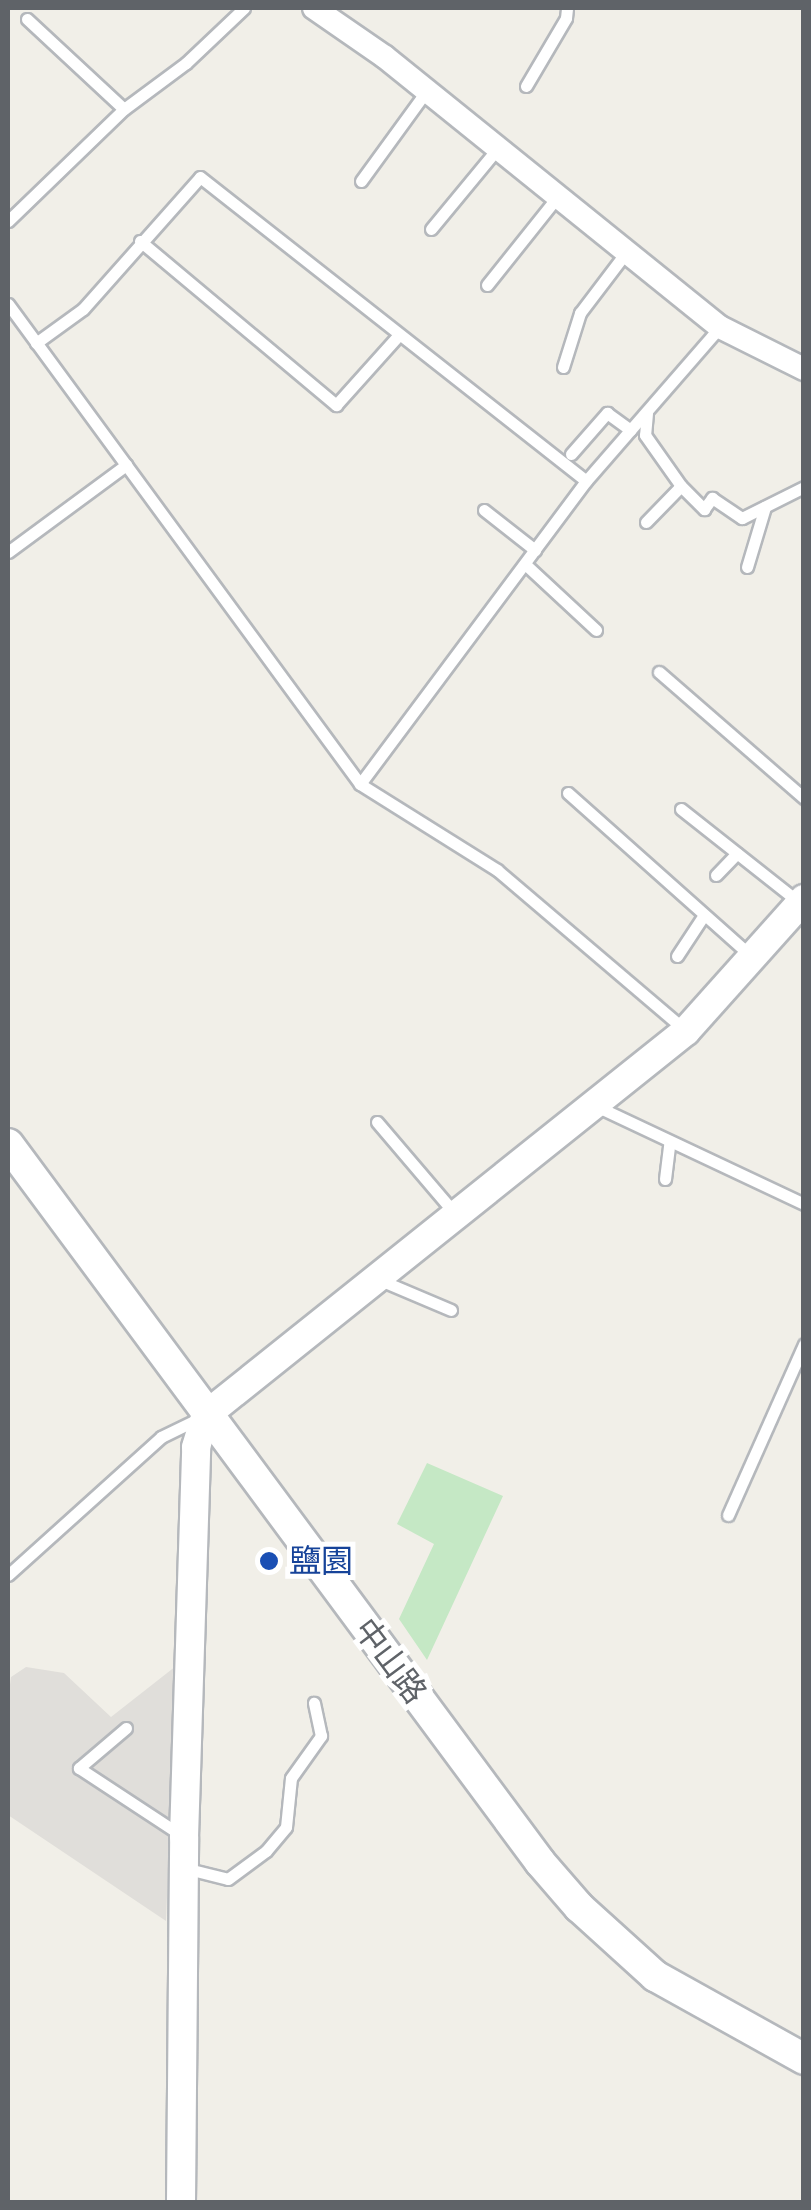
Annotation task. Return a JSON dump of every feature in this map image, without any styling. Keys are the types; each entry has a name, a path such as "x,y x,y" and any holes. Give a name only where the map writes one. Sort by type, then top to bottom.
{"main road":[{"name":"中山路","path":"12,1160 528,1846 579,1907 628,1955 666,1983 804,2059"}],"street":[{"path":"314,8 427,90 720,326 804,369"},
{"path":"181,2202 184,1837 196,1447 206,1415 686,1031 802,901"}],"lane":[{"path":"8,220 124,109 186,63 244,8"},
{"path":"526,86 568,8"},
{"path":"26,19 124,109"},
{"path":"361,182 427,90"},
{"path":"431,229 498,148"},
{"path":"36,344 83,309 200,178 586,481"},
{"path":"487,284 558,196"},
{"path":"140,241 336,405 398,336"},
{"path":"564,367 580,313 626,251"},
{"path":"8,304 360,784 497,870 686,1031"},
{"path":"360,784 586,481 720,326"},
{"path":"647,410 645,435 681,486 704,509 712,498 742,518 804,487"},
{"path":"571,454 608,412 630,430"},
{"path":"8,552 126,465"},
{"path":"646,522 681,486"},
{"path":"748,567 764,507"},
{"path":"484,510 535,550"},
{"path":"525,564 596,630"},
{"path":"658,672 804,798"},
{"path":"568,793 754,959"},
{"path":"680,809 802,901"},
{"path":"716,875 737,853"},
{"path":"677,956 704,915"},
{"path":"596,1106 804,1204"},
{"path":"377,1122 456,1216"},
{"path":"664,1179 670,1140"},
{"path":"376,1278 451,1310"},
{"path":"728,1515 804,1344"},
{"path":"8,1576 161,1437 206,1415"},
{"path":"184,1868 228,1879 266,1850 286,1827 291,1778 322,1736 314,1703"},
{"path":"126,1728 79,1768 184,1837"}],"shaded area":[{"path":"176,1666 166,1921 8,1815 8,1700 11,1677 26,1667 64,1673 111,1717"}],"green space":[{"path":"427,1463 503,1496 427,1660 399,1619 434,1544 397,1524"}],"place":[{"name":"鹽園","path":"269,1561"}]}
